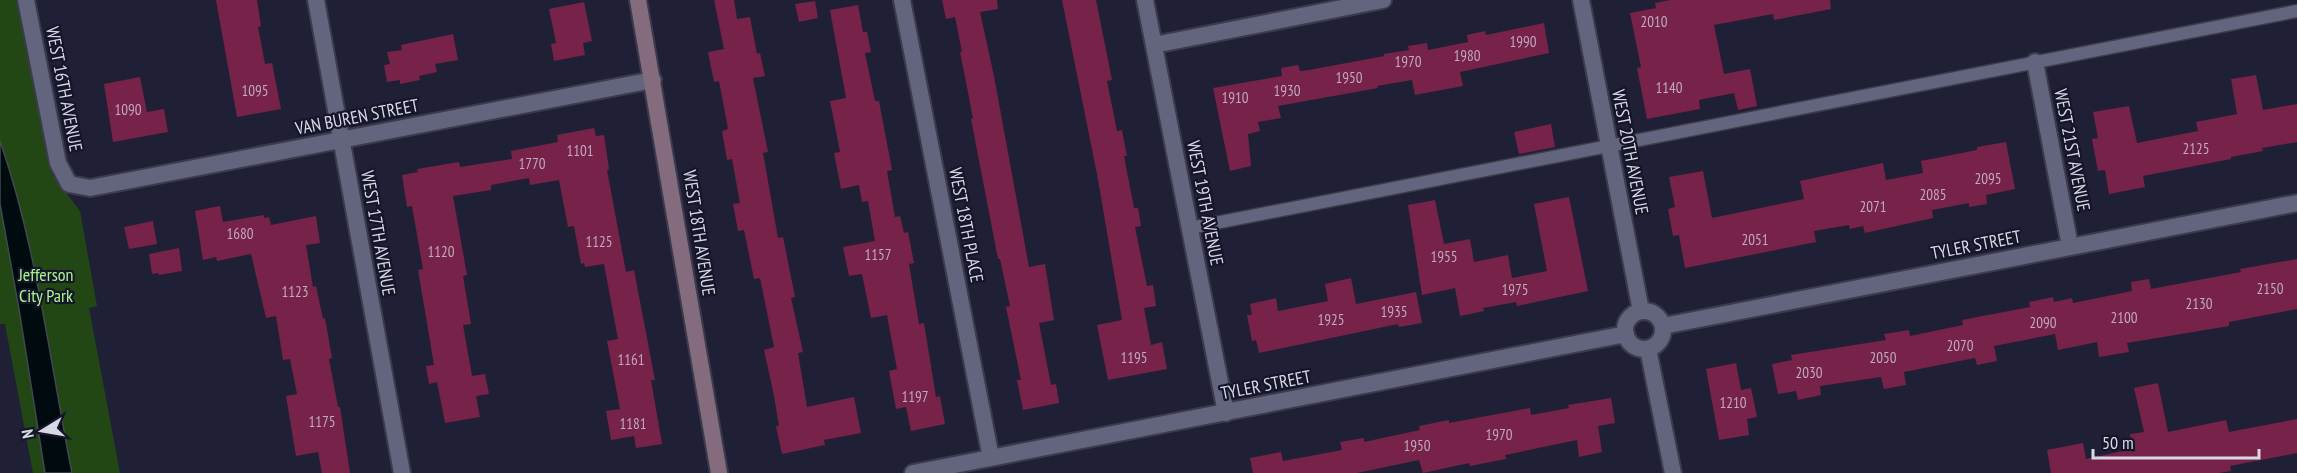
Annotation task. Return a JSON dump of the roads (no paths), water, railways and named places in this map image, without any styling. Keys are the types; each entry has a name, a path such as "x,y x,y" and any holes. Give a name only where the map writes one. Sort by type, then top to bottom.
{"main road":[{"name":"WEST 18TH AVENUE","path":"638,0 719,473"}],"street":[{"name":"WEST 16TH AVENUE","path":"27,0 58,163 69,184"},
{"name":"WEST 17TH AVENUE","path":"316,0 402,473"},
{"name":"WEST 18TH PLACE","path":"902,0 991,458"},
{"name":"WEST 19TH AVENUE","path":"1145,0 1226,413"},
{"path":"1154,45 1383,0"},
{"name":"WEST 20TH AVENUE","path":"1581,0 1641,311"},
{"name":"WEST 21ST AVENUE","path":"2035,62 2070,246"},
{"name":"VAN BUREN STREET","path":"69,184 90,188 653,80"},
{"name":"TYLER STREET","path":"1663,326 2297,202"},
{"path":"1641,311 1655,314 1663,326 1661,340 1648,349 1634,346 1626,334 1628,320 1641,311"},
{"name":"TYLER STREET","path":"913,473 1626,334"},
{"path":"1648,349 1672,473"}],"lane":[{"path":"1190,228 2297,11"}],"park label":[{"name":"Jefferson City Park","path":"46,285"}]}
